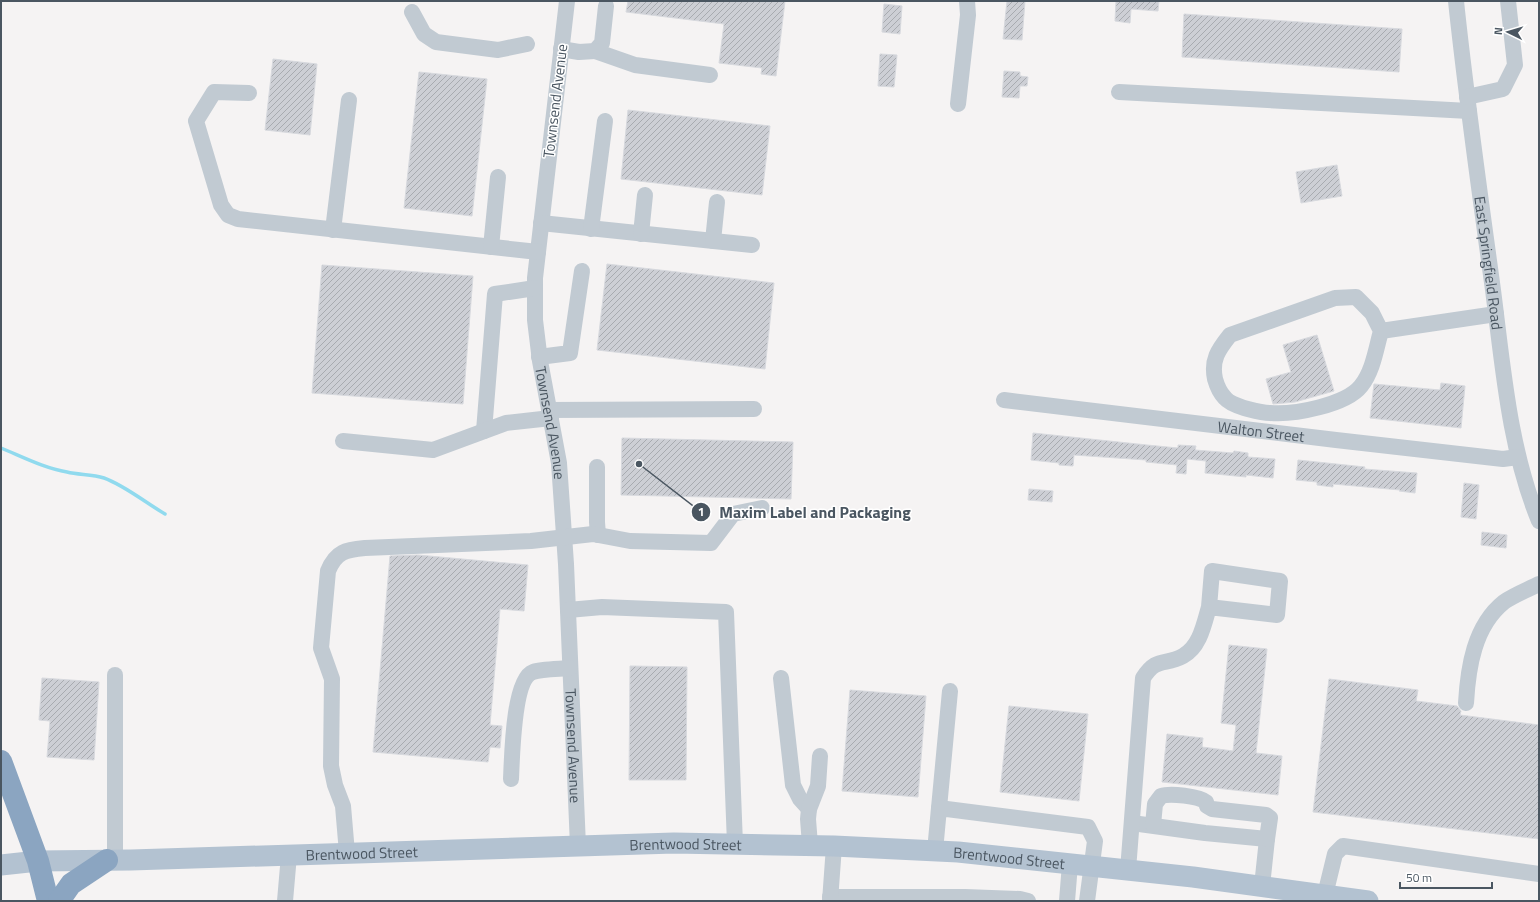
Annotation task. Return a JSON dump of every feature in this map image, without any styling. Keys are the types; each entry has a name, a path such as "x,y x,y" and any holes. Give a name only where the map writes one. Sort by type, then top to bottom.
{"highway":[{"path":"1,762 38,861 48,901"},
{"path":"59,901 70,884 111,860"}],"main road":[{"name":"Brentwood Street","path":"1,864 38,861 674,843 834,846 935,851 1091,866 1262,886 1321,897 1368,901"}],"street":[{"name":"Townsend Avenue","path":"567,1 538,252 535,288 535,320 539,357 559,463 568,610 578,846"},
{"path":"958,104 968,15 967,1"},
{"name":"East Springfield Road","path":"1456,1 1506,393 1518,457 1539,521"},
{"path":"1119,92 1468,104 1503,89 1515,65 1508,1"},
{"path":"595,52 602,43 606,6"},
{"path":"412,12 424,34 436,42 498,50 527,44"},
{"path":"561,49 579,52 595,52 635,65 710,75"},
{"path":"249,93 214,92 196,120 221,205 228,215 238,219 538,252"},
{"path":"333,230 349,100"},
{"path":"592,229 605,121"},
{"path":"491,247 498,177"},
{"path":"641,234 645,195"},
{"path":"714,241 717,202"},
{"path":"541,224 752,245"},
{"path":"539,357 570,353 582,271"},
{"path":"484,432 495,294 535,288"},
{"path":"1356,297 1372,313 1380,331 1371,366 1361,386 1352,394 1336,403 1309,409 1271,414 1238,406 1225,399 1217,386 1214,373 1214,361 1220,347 1230,336 1335,298 1356,297"},
{"path":"1380,331 1496,314"},
{"name":"Walton Street","path":"1004,400 1503,459 1518,457"},
{"path":"343,441 433,450 506,423 550,414 754,409"},
{"path":"597,467 598,535"},
{"path":"347,853 343,806 335,785 331,766 332,679 321,648 328,570 332,561 347,549 531,541 593,534 630,540 711,543 733,514 762,508"},
{"path":"1128,870 1143,678 1148,670 1156,664 1183,656 1190,651 1202,632 1209,607 1212,571 1280,580 1277,615 1209,607"},
{"path":"1466,703 1470,666 1479,635 1489,619 1504,602 1539,584"},
{"path":"568,610 602,607 726,612 735,844"},
{"path":"511,779 515,712 526,679 533,672 570,668"},
{"path":"111,860 115,675"},
{"path":"781,678 794,785 800,799 810,809"},
{"path":"935,851 950,691"},
{"path":"810,846 808,819 818,786 820,756"},
{"path":"1153,825 1155,804 1161,796 1173,795 1199,798 1206,802 1207,806 1212,808 1266,815 1270,818 1262,886"},
{"path":"939,808 1088,827 1095,841 1087,901"},
{"path":"1132,823 1205,833 1267,839"},
{"path":"834,846 830,899 1020,899 1028,901"},
{"path":"1321,897 1335,854 1343,846 1539,874"},
{"path":"285,901 289,855"},
{"path":"1067,901 1070,864"}],"building":[{"path":"628,1 785,1 776,76 761,74 762,68 719,63 724,24 626,12"},
{"path":"1007,1 1025,1 1022,40 1003,39"},
{"path":"1116,1 1159,1 1158,11 1131,9 1130,23 1115,21"},
{"path":"884,4 902,6 900,34 882,32"},
{"path":"1184,14 1402,29 1399,72 1182,57"},
{"path":"880,54 897,55 894,87 878,86"},
{"path":"273,59 317,64 310,135 265,130"},
{"path":"1004,71 1020,72 1020,76 1028,77 1027,86 1020,86 1019,98 1002,97"},
{"path":"419,72 487,79 472,216 404,208"},
{"path":"628,110 770,126 762,195 621,179"},
{"path":"1337,165 1342,196 1301,203 1296,172"},
{"path":"607,264 774,283 765,369 597,350"},
{"path":"322,265 473,276 463,404 312,393"},
{"path":"1317,335 1334,391 1295,402 1273,404 1266,379 1291,372 1283,345"},
{"path":"1441,383 1465,386 1461,428 1370,418 1374,384 1440,390"},
{"path":"1033,433 1178,448 1178,445 1196,446 1195,450 1233,453 1234,451 1248,453 1248,457 1275,459 1273,478 1205,473 1206,461 1187,459 1186,474 1176,473 1177,465 1146,462 1146,460 1074,455 1073,466 1031,460"},
{"path":"622,438 793,442 791,499 621,495"},
{"path":"1298,460 1365,467 1364,469 1417,473 1415,493 1399,491 1400,490 1333,484 1333,487 1317,485 1317,482 1296,480"},
{"path":"1464,483 1479,485 1476,519 1461,517"},
{"path":"1029,489 1053,491 1052,502 1028,500"},
{"path":"1482,532 1507,535 1506,548 1481,545"},
{"path":"418,555 528,565 524,611 500,609 490,725 502,726 500,748 490,747 488,762 373,752 390,556"},
{"path":"1229,645 1267,649 1256,753 1282,756 1278,795 1162,782 1167,734 1203,738 1202,747 1233,751 1236,725 1221,723"},
{"path":"630,666 687,667 686,780 629,780"},
{"path":"42,678 99,682 94,760 47,757 50,721 39,720"},
{"path":"1329,679 1418,690 1416,701 1457,706 1461,711 1460,715 1539,725 1539,839 1313,812"},
{"path":"850,690 926,696 918,797 842,791"},
{"path":"1009,706 1088,714 1079,801 1000,792"}],"waterway":[{"path":"1,448 50,468 95,476 112,481 165,514"}],"place":[{"name":"Maxim Label and Packaging","path":"639,464"}]}
